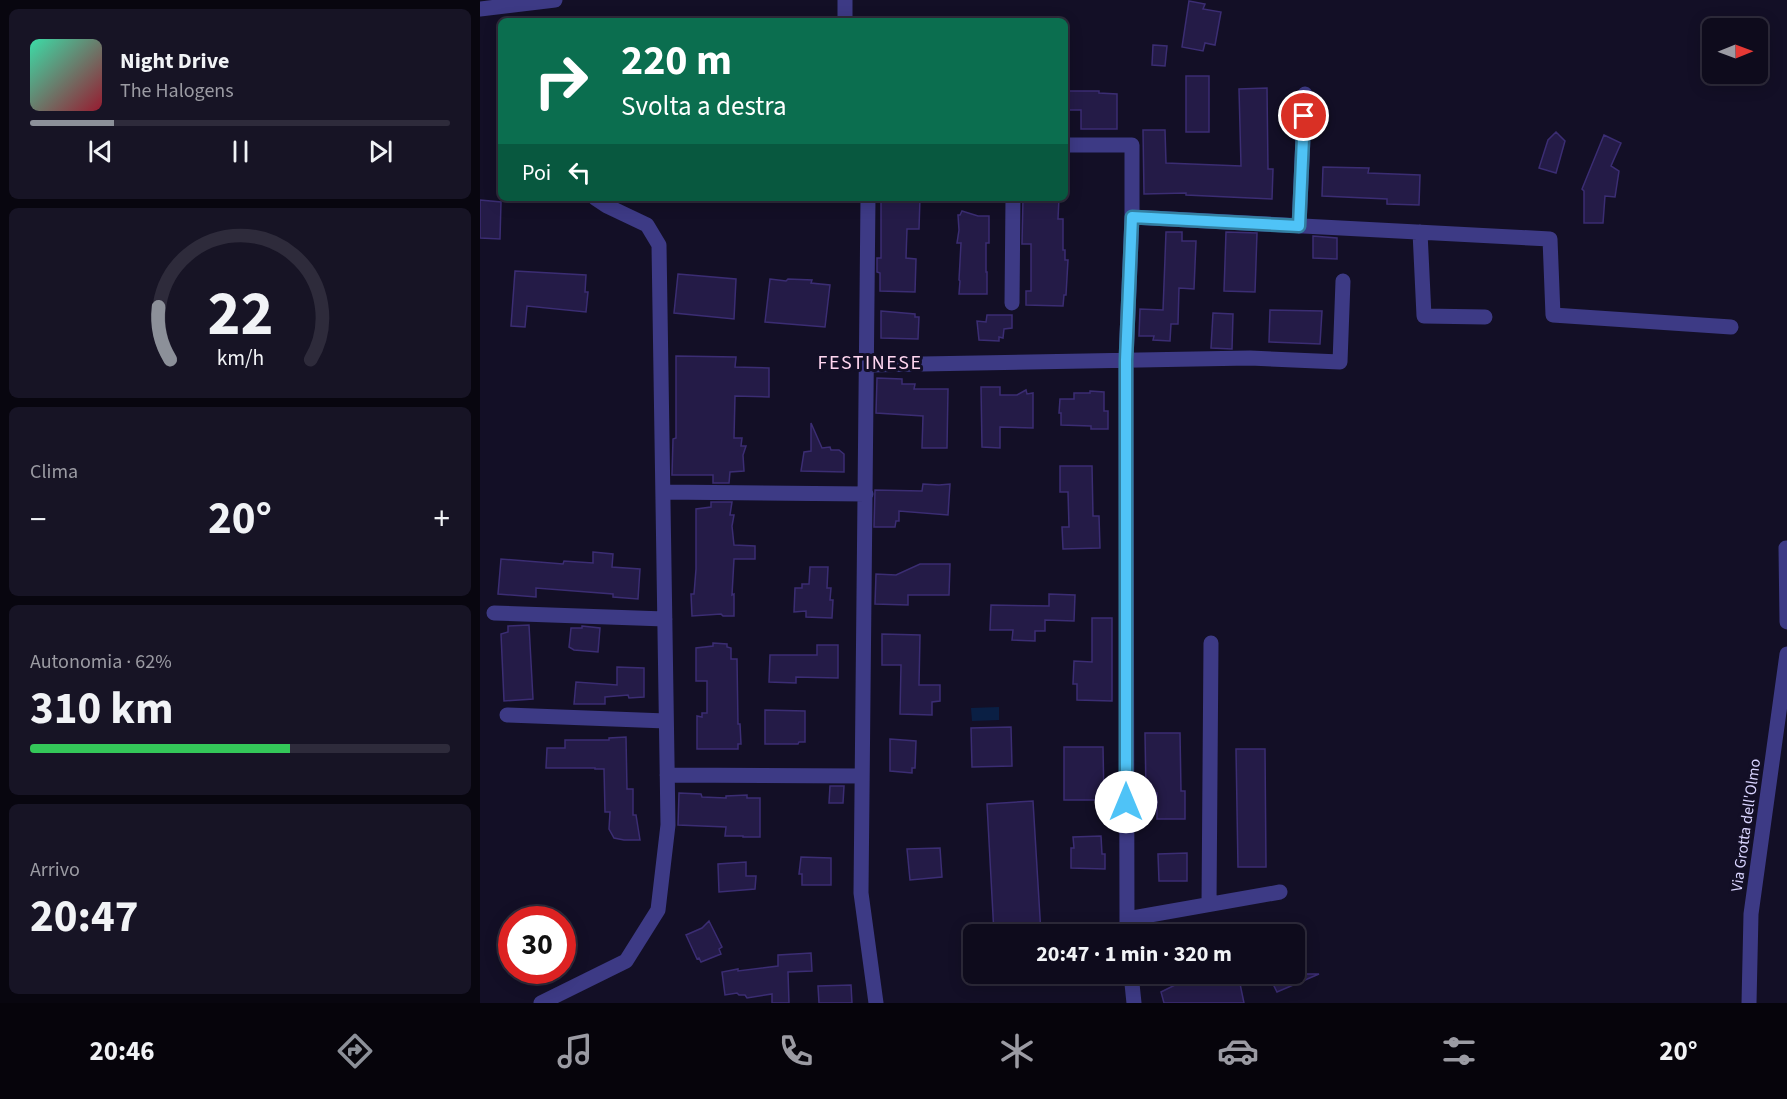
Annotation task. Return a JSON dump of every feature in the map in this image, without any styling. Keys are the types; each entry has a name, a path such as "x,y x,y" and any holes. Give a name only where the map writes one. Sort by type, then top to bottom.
{"street":[{"path":"480,9 555,0"},
{"path":"844,18 845,0"},
{"path":"1299,226 1305,94"},
{"path":"1068,145 1132,145 1132,217 1126,360 1127,924"},
{"path":"541,1003 626,960 658,910 668,825 659,245 647,225 599,201"},
{"path":"868,201 861,893 876,1003"},
{"path":"1012,303 1013,201"},
{"path":"1132,217 1550,239 1553,315 1731,327"},
{"path":"1420,232 1424,316 1485,316"},
{"path":"867,365 1250,358 1340,362 1343,281"},
{"path":"663,492 866,494"},
{"path":"1786,548 1787,622"},
{"path":"494,613 665,619"},
{"path":"1209,904 1211,643"},
{"name":"Via Grotta dell'Olmo","path":"1749,1003 1751,914 1787,654"},
{"path":"507,715 666,721"},
{"path":"667,775 862,776"},
{"path":"1138,924 1209,904 1280,892"},
{"path":"1132,984 1134,1003"}],"water":[{"path":"999,707 999,720 972,721 971,708"}],"building":[{"path":"1189,1 1205,4 1203,9 1221,12 1215,45 1205,43 1203,51 1182,47"},
{"path":"1153,45 1167,46 1165,66 1152,65"},
{"path":"1186,76 1209,76 1209,132 1186,132"},
{"path":"1267,88 1268,169 1273,169 1272,199 1186,195 1186,193 1144,194 1143,130 1165,130 1166,163 1241,166 1239,89"},
{"path":"1069,91 1099,91 1099,93 1117,94 1117,129 1081,129 1081,110 1069,110"},
{"path":"1556,132 1565,141 1556,173 1539,168 1548,140"},
{"path":"1604,135 1621,143 1611,166 1619,171 1615,197 1605,196 1603,223 1584,223 1584,191 1582,189"},
{"path":"1323,167 1369,168 1368,173 1420,175 1419,205 1387,204 1387,199 1322,196"},
{"path":"480,200 501,202 500,239 480,238"},
{"path":"881,201 920,201 919,229 907,229 906,258 916,259 915,292 880,291 877,258 881,258"},
{"path":"1023,201 1059,201 1058,219 1063,219 1063,250 1065,250 1065,260 1068,260 1063,306 1026,305 1026,291 1031,291 1031,244 1022,244"},
{"path":"962,211 978,216 989,216 989,243 986,243 987,294 959,294 961,243 957,243 958,215"},
{"path":"1166,232 1182,232 1182,241 1196,241 1194,289 1179,288 1178,324 1171,324 1170,341 1153,340 1154,336 1139,336 1140,309 1163,310"},
{"path":"1226,232 1257,233 1255,292 1224,291"},
{"path":"1313,236 1337,238 1337,259 1313,258"},
{"path":"515,271 586,275 585,292 588,292 586,312 527,306 525,327 511,326"},
{"path":"678,274 736,279 734,319 674,313"},
{"path":"770,279 812,280 811,283 830,285 825,327 765,322"},
{"path":"1270,310 1322,311 1320,344 1269,342"},
{"path":"881,311 915,314 915,317 919,317 918,339 881,338"},
{"path":"1213,313 1233,314 1232,349 1211,348"},
{"path":"987,315 1012,315 1012,328 1004,329 1003,338 999,337 999,341 979,340 977,321 986,322"},
{"path":"676,356 736,357 735,367 769,368 769,397 735,396 734,438 742,438 741,446 746,446 743,455 744,471 730,472 729,483 713,483 713,475 672,475 673,439 676,438"},
{"path":"877,378 902,379 902,384 915,384 914,389 948,389 947,448 922,448 923,416 876,413"},
{"path":"981,387 1000,387 1000,395 1017,395 1026,390 1027,394 1033,393 1033,428 1000,427 1000,448 982,447"},
{"path":"1090,391 1104,392 1104,411 1108,411 1108,429 1061,425 1060,399 1074,399 1074,393 1090,393"},
{"path":"811,423 822,448 830,447 831,450 839,450 844,454 844,472 801,471 804,452 811,451"},
{"path":"1060,466 1092,466 1093,516 1099,516 1100,548 1063,549 1062,527 1069,527 1068,492 1060,492"},
{"path":"923,484 950,484 948,515 899,511 899,521 896,521 895,527 874,527 875,490 922,491"},
{"path":"711,502 732,502 730,515 734,515 732,526 734,545 755,546 755,559 734,559 732,595 734,594 734,616 721,614 692,616 691,594 694,594 696,569 696,509 711,507"},
{"path":"593,552 613,554 612,567 640,569 638,599 613,597 613,594 536,588 536,597 498,594 501,559 563,564 564,561 593,563"},
{"path":"920,564 950,564 949,595 908,595 908,605 875,604 876,574 896,575"},
{"path":"810,567 828,567 827,588 831,588 830,600 833,600 832,618 806,617 806,611 794,612 795,588 802,588 802,584 809,584"},
{"path":"1049,594 1075,595 1074,621 1045,620 1045,631 1035,631 1035,641 1012,640 1013,630 990,630 991,605 1049,606"},
{"path":"1092,618 1112,618 1112,701 1077,700 1077,684 1073,684 1074,661 1092,662"},
{"path":"529,625 533,699 504,701 501,634 508,632 508,626"},
{"path":"582,626 600,628 598,652 574,650 569,647 571,628 582,628"},
{"path":"882,634 920,635 919,685 940,685 940,701 932,702 932,715 900,714 901,665 882,665"},
{"path":"713,643 727,644 727,647 731,648 731,659 737,659 738,724 740,724 741,744 738,744 738,749 697,749 697,716 702,717 702,713 707,713 707,681 696,681 696,648 713,646"},
{"path":"817,645 838,645 838,678 796,677 796,683 769,682 770,655 817,655"},
{"path":"617,667 644,668 644,697 629,698 628,695 605,697 605,704 574,704 576,682 617,685"},
{"path":"765,710 805,711 805,742 765,744"},
{"path":"1011,727 1012,766 972,767 971,728"},
{"path":"1145,733 1180,733 1181,791 1185,791 1185,819 1157,819 1157,793 1146,793"},
{"path":"626,737 627,789 633,789 633,815 636,815 640,840 614,838 609,829 610,812 605,812 604,769 546,768 547,748 565,748 565,740 609,740 609,738"},
{"path":"890,739 916,741 915,768 912,768 912,773 890,771"},
{"path":"1064,747 1103,747 1104,800 1064,800"},
{"path":"1236,749 1265,749 1266,867 1238,867"},
{"path":"830,786 844,786 843,803 829,803"},
{"path":"679,793 701,794 702,797 726,798 726,796 747,795 747,798 760,798 760,837 725,836 726,827 678,825"},
{"path":"1033,801 1040,924 993,924 987,804"},
{"path":"1101,836 1102,854 1105,854 1105,869 1071,868 1073,837"},
{"path":"940,848 942,877 910,880 907,849"},
{"path":"1187,853 1187,881 1159,881 1158,854"},
{"path":"801,857 831,858 831,885 802,885 802,874 799,874"},
{"path":"746,862 746,876 756,876 755,889 719,892 718,864"},
{"path":"709,921 722,947 719,949 721,954 701,962 699,958 697,959 686,935 702,928"},
{"path":"811,953 812,971 788,972 789,1003 772,1003 772,994 747,998 737,993 725,995 722,972 778,966 778,955"},
{"path":"1305,974 1319,974 1305,980"},
{"path":"1240,984 1244,1003 1164,1003 1161,992 1175,985"},
{"path":"1273,984 1296,984 1277,992"},
{"path":"851,985 852,1003 819,1003 818,986"}],"district":[{"name":"FESTINESE","path":"870,362"}],"route":[{"path":"1126,802 1126,360 1132,217 1299,226 1304,116"}]}
